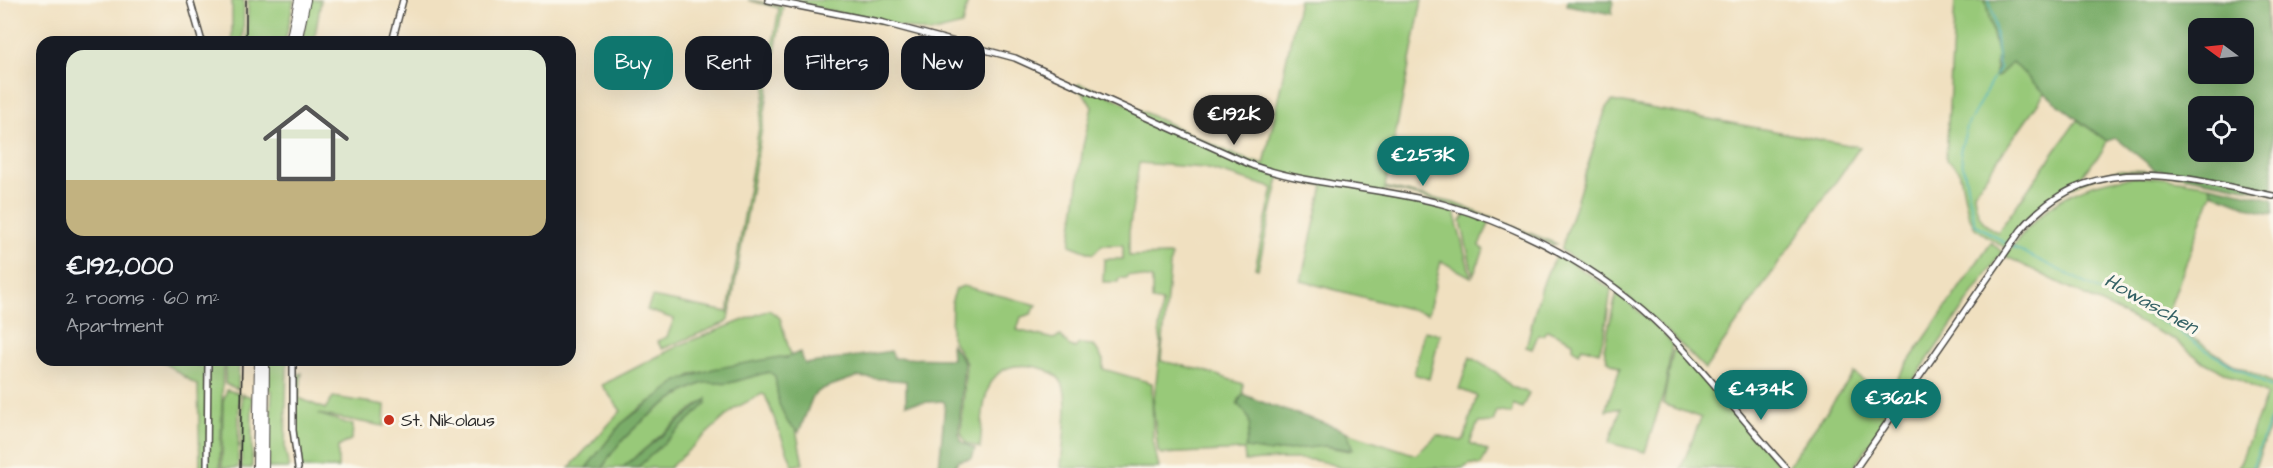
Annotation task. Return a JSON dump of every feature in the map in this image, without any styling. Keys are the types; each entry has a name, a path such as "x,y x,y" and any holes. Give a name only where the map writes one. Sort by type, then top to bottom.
{"highway":[{"path":"291,36 298,0"},
{"path":"298,36 306,0"},
{"path":"259,366 264,468"},
{"path":"261,389 264,366"},
{"path":"256,468 261,405"}],"street":[{"path":"190,0 200,36"},
{"path":"394,36 403,0"},
{"path":"768,0 884,23 1014,58 1254,166 1285,175 1426,200 1515,230 1584,267 1656,322 1705,373 1786,468"},
{"path":"1856,468 2021,230 2041,209 2072,189 2100,178 2148,174 2205,182 2273,196"},
{"path":"207,468 208,366"},
{"path":"293,366 292,415 298,468"}],"green space":[{"path":"232,0 244,0 243,36 232,36"},
{"path":"248,0 294,0 286,36 247,36"},
{"path":"310,0 321,0 315,36 302,36"},
{"path":"748,0 783,6 772,70 772,50 779,8"},
{"path":"780,0 968,1 962,25 930,33"},
{"path":"1299,0 1422,0 1385,187 1454,203 1557,244 1552,245 1450,205 1385,189 1384,193 1454,211 1471,277 1441,261 1428,314 1301,281 1323,186 1279,178 1258,269 1255,268 1273,188 1205,168 1139,163 1129,232 1129,256 1171,255 1161,361 1202,370 1243,384 1243,394 1239,399 1248,414 1250,427 1308,447 1324,446 1349,451 1351,443 1347,432 1416,455 1437,435 1461,441 1464,439 1477,396 1459,389 1470,357 1496,372 1512,387 1529,393 1522,408 1513,404 1511,414 1497,411 1493,422 1478,423 1470,443 1488,451 1481,465 1471,464 1463,468 1341,468 1306,459 1245,461 1244,450 1161,454 1158,451 1153,406 1161,343 1159,330 1162,302 1152,300 1152,279 1128,275 1127,278 1119,278 1118,282 1103,282 1104,259 1123,259 1123,245 1102,245 1093,254 1070,245 1083,146 1092,107 1084,94 1075,87 1079,84 1095,89 1237,156 1264,165"},
{"path":"1568,0 1613,0 1612,14 1567,5"},
{"path":"1955,0 1985,0 1998,54 1995,72 1997,77 2013,62 2045,93 1974,193 1980,217 1987,225 1998,232 2077,120 2107,141 2102,152 2081,176 2083,179 2121,170 2157,171 2156,173 2110,174 2070,188 2036,214 2005,248 1975,228 1968,213 1959,170 1946,160"},
{"path":"1985,0 2266,0 2268,47 2273,46 2273,193 2162,172 2161,169 2157,171 2116,138 2107,141 2082,123 2046,94 2013,62 1997,77 1994,76 1999,61"},
{"path":"765,90 769,90 729,319 725,323 662,349 657,341 667,337 674,319 647,310 652,297 728,312"},
{"path":"1612,101 1860,147 1705,369 1637,305 1600,276 1561,250 1606,108"},
{"path":"2134,177 2166,178 2210,185 2212,193 2165,320 2231,363 2273,383 2273,417 2255,468 2238,468 2267,394 2202,361 2173,339 2005,256 2032,223 2060,200 2093,185"},
{"path":"2210,185 2273,199 2273,214 2212,193"},
{"path":"1466,214 1490,222 1479,246 1484,250 1473,275 1461,221"},
{"path":"1991,242 2002,252 1853,468 1790,468 1788,466 1854,373 1885,396"},
{"path":"1560,255 1611,289 1605,332 1599,352 1582,347 1579,353 1573,349 1573,342 1547,330 1543,335 1538,335 1532,349 1526,347 1544,282 1554,260"},
{"path":"963,286 1037,305 1031,314 1021,317 1017,330 1053,339 1061,336 1068,345 1075,348 1079,344 1094,345 1103,360 1103,369 1152,383 1153,440 1159,468 1061,468 1066,414 1065,393 1056,375 1037,367 1018,366 1005,369 995,377 985,401 980,448 966,443 961,433 966,363 951,337 952,300 956,289"},
{"path":"1616,294 1619,294 1660,330 1672,344 1665,389 1645,452 1609,443 1621,408 1606,411 1620,368 1608,361 1604,349"},
{"path":"769,310 780,318 791,356 693,374 640,408 621,424 586,468 569,468 621,411 602,385 680,345"},
{"path":"1424,331 1440,334 1429,379 1414,374"},
{"path":"951,343 964,362 959,434 962,442 975,449 972,458 958,461 954,468 939,468 945,403 942,401 906,404 906,381 856,377 822,389 813,396 799,432 788,423 779,404 775,376 769,372 729,383 705,383 688,390 645,419 620,443 603,468 586,468 621,424 678,381 713,369 780,357 786,358 800,352 805,364 891,351 894,358 952,359"},
{"path":"1678,348 1782,468 1681,468 1701,418 1663,404 1673,351"},
{"path":"169,366 223,366 220,468 200,468 198,386"},
{"path":"225,366 239,366 238,389 225,384"},
{"path":"269,366 287,366 285,449 289,468 268,468 272,391 269,389"},
{"path":"770,372 775,376 779,404 796,429 803,464 793,466 765,395 762,394 735,408 669,468 637,468 706,403 701,403 691,410 622,468 603,468 610,455 632,431 674,398 701,384 729,383"},
{"path":"302,373 299,398 325,409 333,397 385,405 384,426 318,414 353,425 352,439 338,447 338,468 300,468 295,440 295,376"},
{"path":"227,390 239,393 238,468 222,468 223,401"},
{"path":"242,394 252,397 252,468 241,468"},
{"path":"1243,394 1347,432 1353,450 1324,446 1271,452 1245,448 1250,424 1247,415 1237,404"},
{"path":"707,399 706,404 637,468 622,468"}],"waterway":[{"name":"Howaschen","path":"1989,0 1994,17 1999,68 1968,124 1960,151 1975,224 2006,243"},
{"name":"Howaschen","path":"2013,247 2173,327 2205,350 2273,388"},
{"name":"Howaschen","path":"2252,468 2273,411"}],"railway":[{"path":"246,0 246,36"},
{"path":"240,468 242,366"}],"place":[{"name":"St. Nikolaus","path":"389,420"}]}
